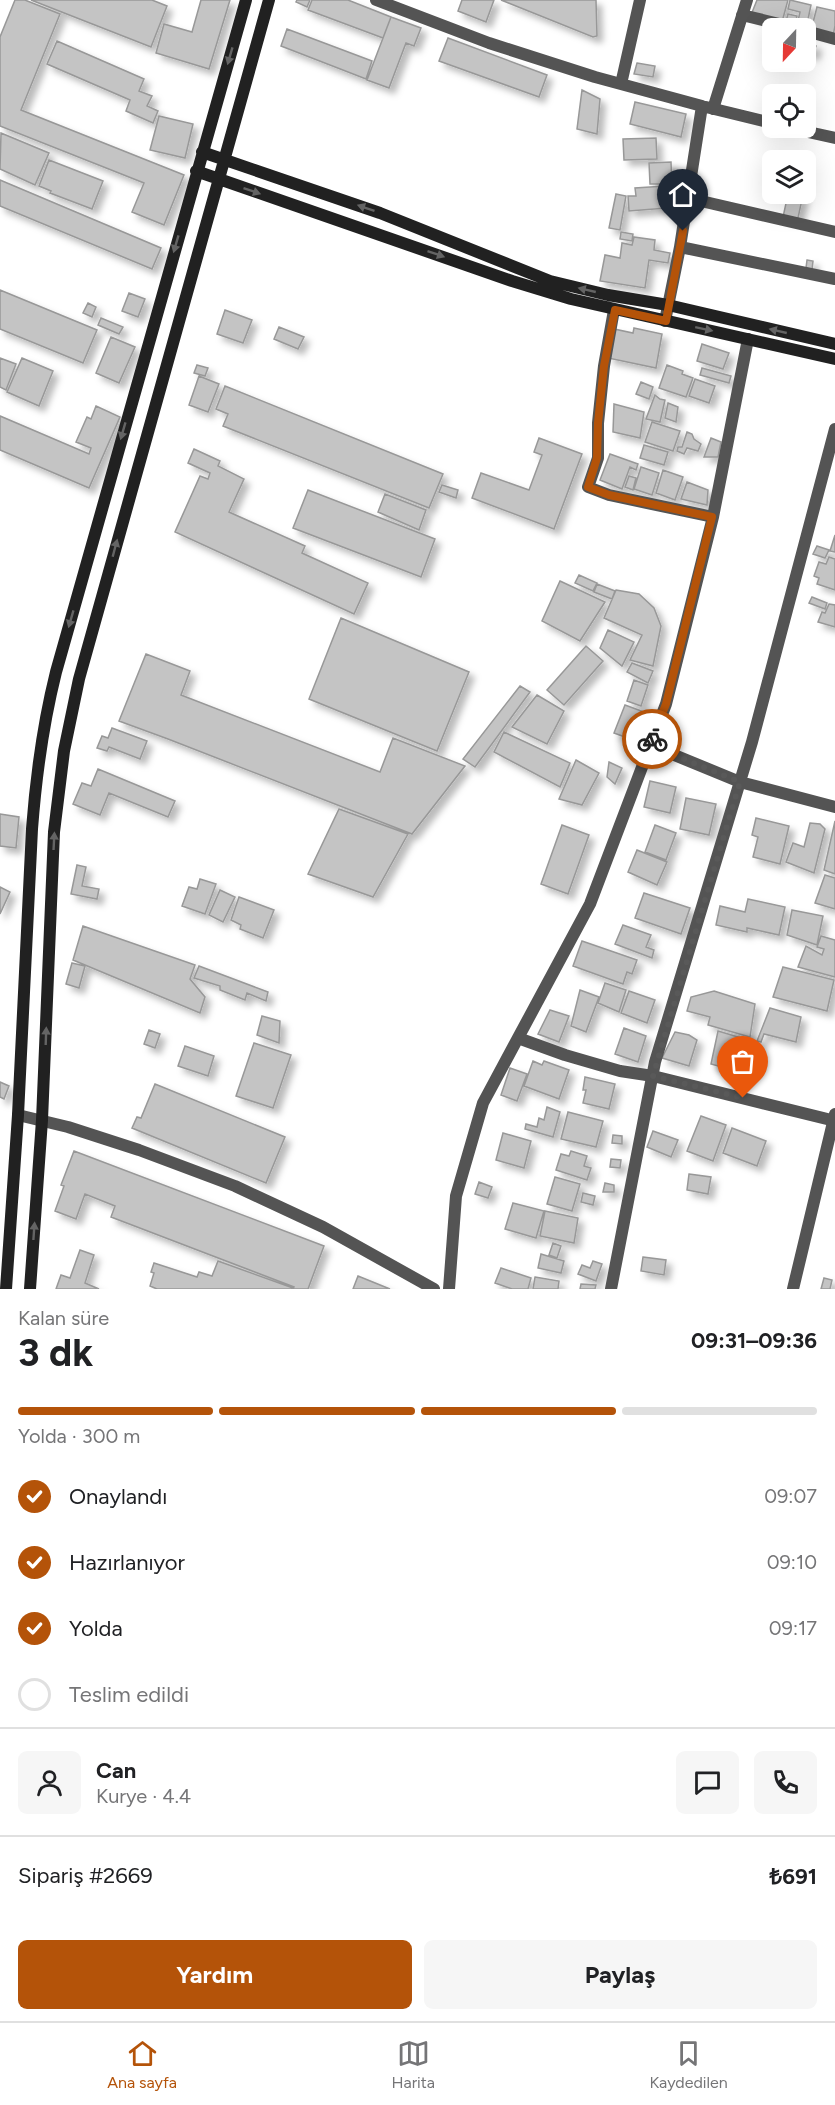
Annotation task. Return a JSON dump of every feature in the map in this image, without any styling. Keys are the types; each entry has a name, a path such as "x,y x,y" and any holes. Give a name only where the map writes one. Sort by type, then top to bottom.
{"main road":[{"path":"6,1289 18,1115 33,808 46,713 196,171 246,0"},
{"path":"30,1289 42,1120 54,832 67,733 79,679 269,0"},
{"path":"202,152 380,213 550,282 669,305 835,344"},
{"path":"196,171 512,281 615,310 835,359"}],"street":[{"path":"376,0 489,43 621,84 762,120"},
{"path":"621,84 640,0"},
{"path":"666,321 688,198 708,107 747,0"},
{"path":"742,15 762,20"},
{"path":"816,34 835,39"},
{"path":"816,134 835,138"},
{"path":"688,198 835,232"},
{"path":"680,247 835,279"},
{"path":"615,310 604,366 597,458 588,487 609,495 712,517"},
{"path":"449,1289 456,1196 483,1103 590,904 666,704 712,517 748,339"},
{"path":"611,1289 653,1076 740,782 835,429"},
{"path":"650,745 740,782 835,807"},
{"path":"518,1038 620,1071 653,1076 835,1118 793,1289"},
{"path":"18,1115 42,1120 139,1150 235,1186 322,1227 434,1289"}],"building":[{"path":"15,0 25,0 60,14 21,110 184,175 164,225 132,212 144,183 0,126 0,37"},
{"path":"31,0 152,0 167,6 151,47"},
{"path":"201,0 230,0 209,69 156,53 164,24 192,32"},
{"path":"297,0 310,0 307,7 296,2"},
{"path":"312,0 348,0 391,17 383,38 308,10"},
{"path":"462,0 494,0 486,22 458,11"},
{"path":"501,0 596,0 597,36 593,37"},
{"path":"757,0 788,0 783,18 751,15"},
{"path":"790,0 811,5 808,18 799,18 800,12 788,9"},
{"path":"817,7 835,11 833,36 816,31 816,18 814,18"},
{"path":"788,14 797,16 797,18 787,18"},
{"path":"391,17 421,28 414,46 406,43 389,88 367,80"},
{"path":"287,29 372,61 366,79 281,46"},
{"path":"448,38 547,75 539,97 439,61"},
{"path":"57,41 144,79 139,91 152,96 147,106 158,111 153,123 126,111 130,100 47,64"},
{"path":"637,63 655,66 653,77 634,74"},
{"path":"582,90 600,99 597,134 577,129"},
{"path":"635,102 686,114 681,137 630,124"},
{"path":"159,116 193,124 185,158 150,150"},
{"path":"1,133 49,153 35,185 0,169"},
{"path":"656,138 657,159 624,160 623,139"},
{"path":"49,160 103,181 92,209 50,193 51,191 39,186"},
{"path":"671,162 672,184 650,184 649,163"},
{"path":"0,180 161,248 152,269 0,206"},
{"path":"665,186 667,208 629,211 628,196 636,196 635,188"},
{"path":"616,194 626,196 620,230 609,228"},
{"path":"786,204 801,204 798,218 783,217"},
{"path":"621,232 633,234 632,241 620,239"},
{"path":"634,237 655,240 654,250 670,253 668,263 649,260 645,288 600,281 605,255 620,258 622,243 632,245"},
{"path":"807,260 813,261 812,270 806,268"},
{"path":"0,290 97,330 83,363 0,329"},
{"path":"129,293 145,299 138,317 122,311"},
{"path":"88,303 96,307 92,317 83,313"},
{"path":"225,310 252,320 243,343 217,334"},
{"path":"101,318 123,327 119,334 98,325"},
{"path":"279,327 304,337 298,349 274,339"},
{"path":"634,328 662,334 656,368 608,358 614,329 633,333"},
{"path":"111,337 135,347 119,383 96,373"},
{"path":"702,344 729,353 723,369 697,361"},
{"path":"0,358 16,364 6,390 0,387"},
{"path":"22,358 53,371 39,406 7,392"},
{"path":"197,365 208,368 205,376 194,373"},
{"path":"667,365 693,378 686,397 659,388"},
{"path":"702,368 731,376 729,383 700,375"},
{"path":"199,376 219,384 208,412 189,405"},
{"path":"695,379 715,386 709,403 689,396"},
{"path":"641,382 653,387 649,399 636,394"},
{"path":"225,386 443,474 429,508 223,426 228,414 216,409"},
{"path":"655,395 665,400 660,422 646,419"},
{"path":"668,403 678,407 676,422 665,418"},
{"path":"614,404 644,412 640,438 613,432"},
{"path":"96,406 120,417 89,488 0,450 0,416 89,454 91,448 76,442 87,417 91,419"},
{"path":"652,422 680,431 673,451 645,442"},
{"path":"687,432 701,444 698,451 687,448 684,454 677,451 678,447 682,447"},
{"path":"539,438 582,454 554,529 472,498 481,473 529,490 542,455 534,452"},
{"path":"711,438 721,442 718,457 704,457"},
{"path":"644,445 668,452 664,465 640,458"},
{"path":"194,449 220,461 218,466 244,479 229,512 305,546 302,553 368,583 354,614 175,532 200,476 208,479 210,473 188,463"},
{"path":"610,454 638,464 636,470 630,467 622,489 600,480"},
{"path":"641,467 659,473 652,495 634,489"},
{"path":"663,470 683,477 675,500 656,493"},
{"path":"629,476 636,478 633,490 625,487"},
{"path":"687,482 708,490 707,505 681,499"},
{"path":"442,485 458,490 456,498 439,492"},
{"path":"308,490 435,539 421,577 293,528"},
{"path":"385,494 426,510 419,530 378,512"},
{"path":"835,535 835,552 830,551"},
{"path":"817,546 829,550 825,558 813,554"},
{"path":"829,557 835,559 835,590 817,584 819,578 814,576 819,562 826,564"},
{"path":"579,575 597,583 593,591 575,583"},
{"path":"560,581 605,602 580,641 542,621"},
{"path":"597,584 615,591 612,599 594,592"},
{"path":"616,590 639,594 654,608 661,626 653,666 630,660 642,635 604,618"},
{"path":"812,597 827,603 825,609 809,603"},
{"path":"829,604 835,605 835,627 818,622 822,612 825,613"},
{"path":"341,618 469,672 437,751 309,699"},
{"path":"608,630 634,642 622,666 600,648"},
{"path":"586,646 603,661 564,705 547,690"},
{"path":"146,654 190,671 181,695 380,772 393,738 465,766 412,834 119,721"},
{"path":"632,663 653,671 648,683 627,672"},
{"path":"634,680 648,685 641,706 627,701"},
{"path":"520,686 530,692 475,767 463,759"},
{"path":"537,695 564,711 547,744 512,727"},
{"path":"625,705 644,712 633,740 614,733"},
{"path":"112,728 147,741 140,759 109,747 107,751 97,748 102,736 108,738"},
{"path":"504,732 570,763 560,787 494,752"},
{"path":"576,760 599,773 582,805 559,799"},
{"path":"609,762 622,768 615,784 607,777"},
{"path":"98,769 175,801 168,817 109,793 100,815 73,804 82,783 91,786"},
{"path":"650,781 676,787 670,813 644,807"},
{"path":"686,798 716,804 709,835 680,829"},
{"path":"339,809 408,834 373,897 308,874"},
{"path":"0,814 19,817 16,848 0,846"},
{"path":"756,818 789,826 780,864 753,857 758,837 752,835"},
{"path":"835,821 835,874 824,870"},
{"path":"810,823 820,824 825,829 814,873 786,862 793,843 804,847"},
{"path":"562,825 589,835 568,894 541,884"},
{"path":"655,825 676,833 666,860 645,852"},
{"path":"637,850 667,862 657,885 628,872"},
{"path":"77,865 86,867 82,886 99,889 97,899 71,894"},
{"path":"825,875 835,878 835,909 815,903"},
{"path":"200,879 216,884 205,914 182,906 189,887 197,889"},
{"path":"0,887 10,892 0,914"},
{"path":"220,890 235,897 223,922 209,915"},
{"path":"644,893 690,908 681,934 635,918"},
{"path":"239,897 274,910 263,938 240,929 241,925 231,920"},
{"path":"748,899 785,907 779,935 747,928 747,932 716,925 720,906 745,912"},
{"path":"792,910 823,916 817,945 787,935"},
{"path":"623,925 651,935 646,947 654,950 652,958 615,944"},
{"path":"83,926 195,965 190,979 205,997 200,1013 73,960"},
{"path":"821,936 835,940 835,977 798,967 806,946 822,955 824,949 817,947"},
{"path":"582,941 637,960 632,974 627,972 623,984 573,966"},
{"path":"72,963 85,966 79,988 66,984"},
{"path":"199,966 268,992 266,1001 247,993 245,1000 220,990 220,986 194,978"},
{"path":"783,967 834,980 827,1011 773,997"},
{"path":"605,983 626,990 619,1012 598,1003"},
{"path":"580,990 599,997 586,1032 571,1026"},
{"path":"629,991 655,1000 647,1023 621,1013"},
{"path":"714,991 755,1004 750,1037 708,1025 710,1017 687,1011 691,997"},
{"path":"770,1008 801,1017 796,1042 764,1034 761,1042 757,1041"},
{"path":"550,1010 569,1016 559,1042 538,1034"},
{"path":"262,1016 280,1021 279,1043 257,1035"},
{"path":"624,1028 646,1036 638,1062 615,1054"},
{"path":"149,1030 160,1034 155,1048 144,1044"},
{"path":"718,1031 745,1039 736,1071 711,1064"},
{"path":"675,1032 689,1035 697,1040 689,1066 662,1058"},
{"path":"254,1043 291,1055 273,1108 236,1096"},
{"path":"185,1046 214,1056 208,1076 178,1066"},
{"path":"533,1061 542,1065 544,1061 569,1070 559,1099 524,1086"},
{"path":"510,1068 527,1074 517,1101 501,1095"},
{"path":"585,1077 615,1084 609,1109 583,1103 586,1090 583,1090"},
{"path":"0,1082 9,1086 4,1099 0,1097"},
{"path":"155,1084 285,1137 266,1183 132,1128 137,1117 141,1118"},
{"path":"547,1107 560,1112 553,1137 525,1129 526,1124 537,1127 539,1118 544,1120"},
{"path":"568,1112 603,1121 596,1147 561,1139"},
{"path":"701,1116 726,1125 713,1161 687,1151"},
{"path":"732,1128 766,1141 757,1166 723,1153"},
{"path":"653,1131 678,1140 671,1157 647,1147"},
{"path":"503,1133 531,1141 524,1168 496,1160"},
{"path":"613,1135 622,1136 622,1144 612,1143"},
{"path":"74,1151 324,1246 308,1289 293,1289 294,1287 111,1217 115,1206 85,1194 76,1219 55,1211 64,1186 61,1185"},
{"path":"571,1151 587,1156 584,1166 591,1168 587,1180 556,1170 561,1154 569,1156"},
{"path":"611,1159 621,1160 620,1168 610,1167"},
{"path":"689,1174 711,1177 708,1194 687,1190"},
{"path":"555,1177 580,1184 572,1211 547,1204"},
{"path":"479,1182 492,1187 488,1198 475,1194"},
{"path":"605,1183 614,1185 614,1192 603,1192"},
{"path":"583,1193 595,1196 593,1205 581,1202"},
{"path":"513,1203 544,1211 536,1238 505,1229"},
{"path":"545,1211 578,1218 574,1243 540,1236"},
{"path":"553,1243 561,1246 557,1258 549,1255"},
{"path":"80,1250 94,1255 85,1283 99,1289 56,1289 61,1275 70,1278"},
{"path":"541,1254 564,1261 561,1273 538,1268"},
{"path":"643,1257 666,1260 664,1275 641,1271"},
{"path":"218,1261 293,1289 157,1289 150,1286 154,1263 197,1277 199,1272 212,1276"},
{"path":"593,1261 602,1264 596,1281 578,1274 582,1265 590,1268"},
{"path":"501,1268 531,1278 528,1289 512,1289 495,1283"},
{"path":"358,1276 390,1289 353,1289"},
{"path":"535,1277 559,1281 558,1289 533,1289"},
{"path":"824,1278 832,1280 830,1289 821,1289"},
{"path":"581,1284 596,1285 595,1289 580,1289"}],"way so far":[{"path":"652,739 650,745 740,782 655,1062 653,1076 743,1098"}],"route":[{"path":"652,739 666,704 712,517 609,495 588,487 597,458 604,366 615,310 666,321 683,231"}]}
